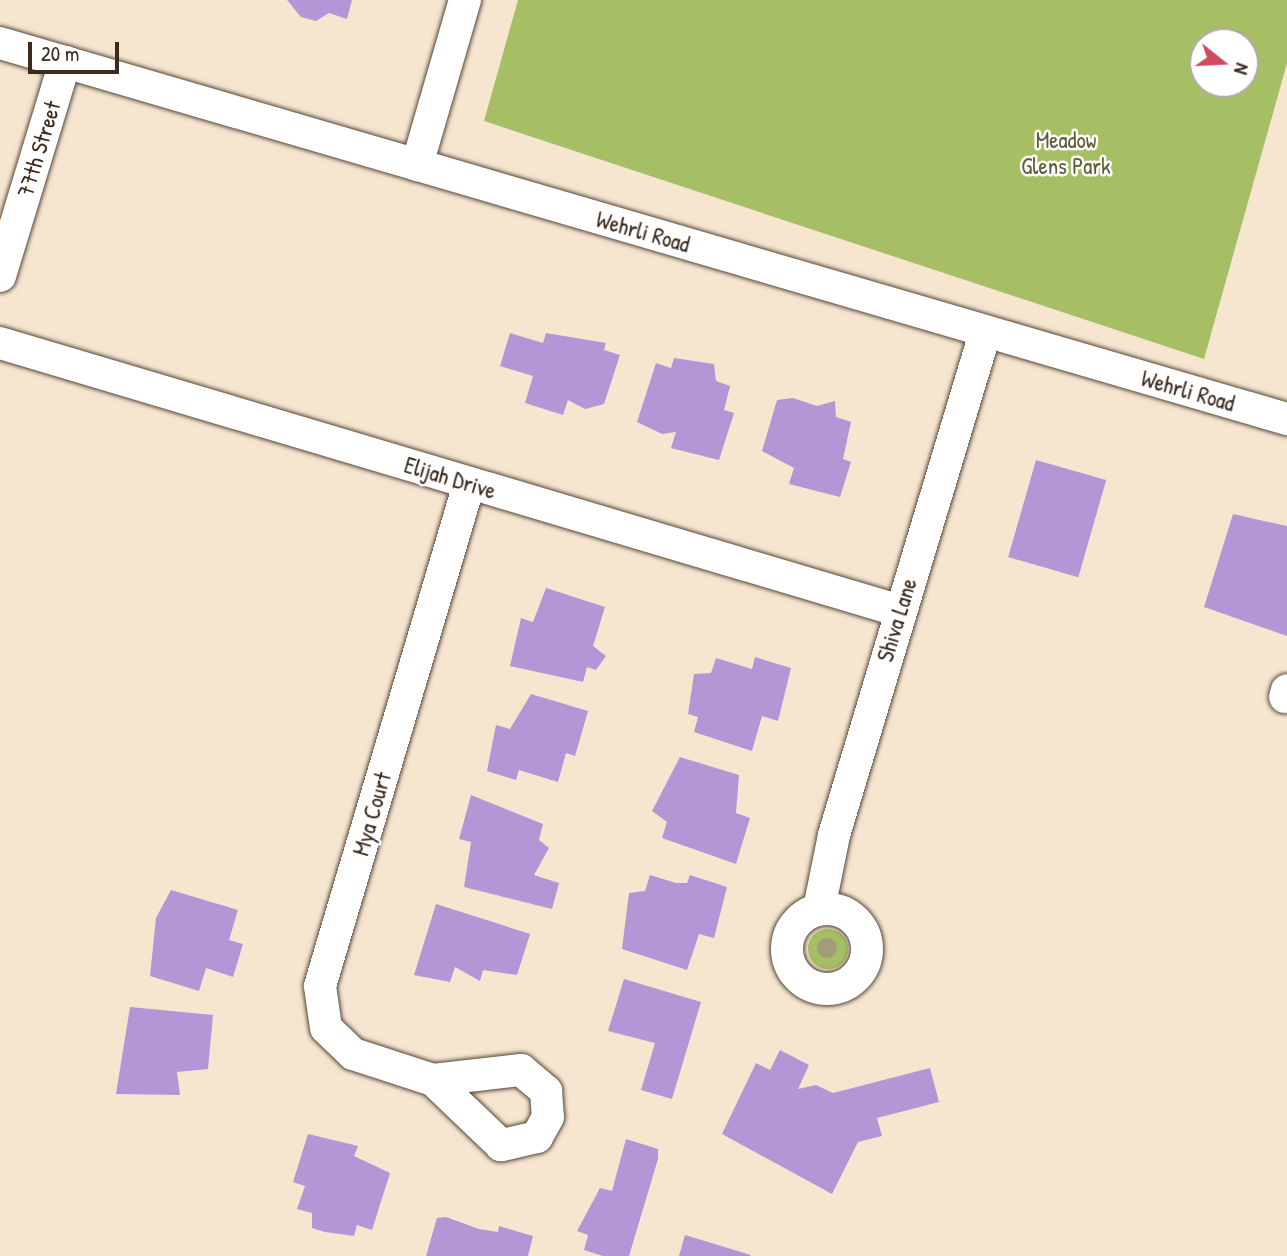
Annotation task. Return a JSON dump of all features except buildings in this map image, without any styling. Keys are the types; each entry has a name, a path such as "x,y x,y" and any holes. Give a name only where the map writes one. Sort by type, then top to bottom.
{"street":[{"path":"418,165 465,0"},
{"name":"Wehrli Road","path":"0,43 985,333 1285,411"},
{"name":"77th Street","path":"0,276 65,62"},
{"name":"Shiva Lane","path":"819,909 834,835 985,333"},
{"name":"Elijah Drive","path":"0,343 900,611"},
{"name":"Mya Court","path":"433,1080 353,1054 326,1028 320,986 469,484"}],"green space":[{"name":"Meadow Glens Park","path":"518,0 1287,0 1287,63 1204,359 484,121"},
{"path":"828,929 842,935 848,949 842,963 828,969 814,963 808,949 814,935"}]}
